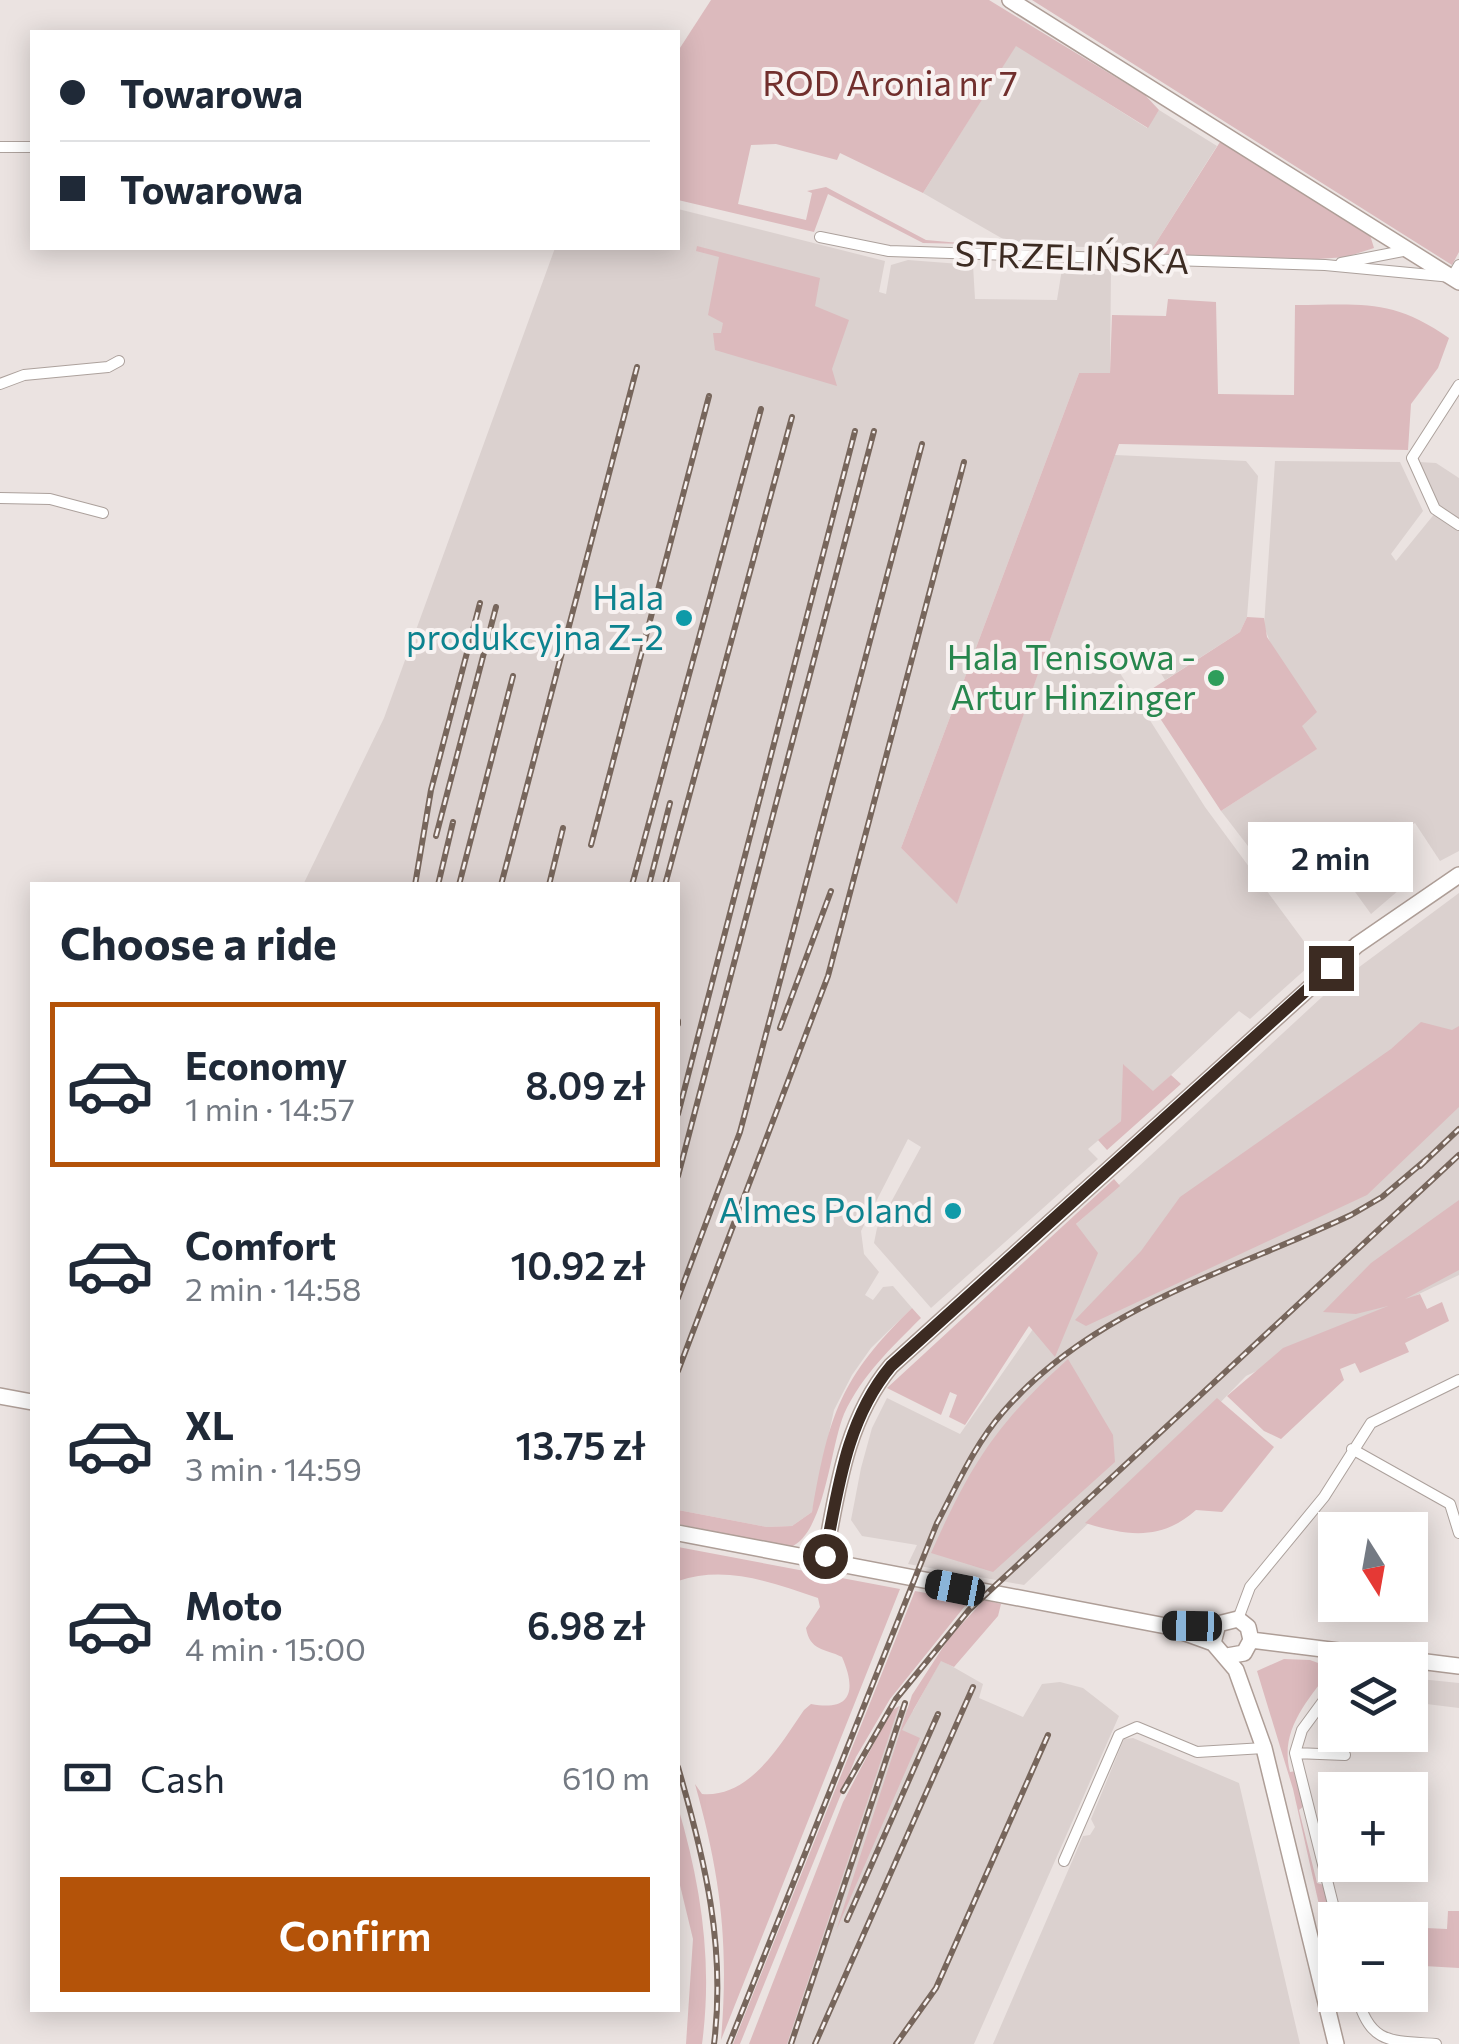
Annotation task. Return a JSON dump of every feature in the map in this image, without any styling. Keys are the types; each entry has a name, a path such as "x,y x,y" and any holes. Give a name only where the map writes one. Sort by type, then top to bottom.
{"main road":[{"path":"1010,0 1409,250 1457,275"},
{"path":"824,1561 856,1421 870,1392 891,1366 1356,945 1459,875"},
{"path":"0,1396 30,1402"},
{"path":"680,1533 1214,1635 1241,1649 1318,1654"},
{"path":"1214,1635 1226,1619 1238,1619 1248,1627 1241,1649 1253,1712 1336,2044"},
{"path":"1428,1663 1459,1666"}],"street":[{"path":"0,147 30,147"},
{"path":"1375,258 1381,240 1378,230"},
{"name":"STRZELIŃSKA","path":"820,236 889,252 1325,265 1457,275"},
{"path":"1397,273 1409,250"},
{"name":"STRZELIŃSKA","path":"1325,265 1409,250"},
{"path":"0,384 24,375 108,368 118,360"},
{"path":"1459,385 1412,458 1436,509 1459,525"},
{"path":"0,498 50,499 102,512"},
{"path":"1238,1619 1250,1587 1324,1497 1371,1423 1459,1380"},
{"path":"1352,1449 1454,1502 1459,1533"},
{"path":"1318,1708 1302,1730 1295,1753 1333,1902"},
{"path":"1064,1861 1119,1735 1137,1728 1198,1752 1264,1748"},
{"path":"1295,1753 1344,1755"},
{"path":"1363,2012 1372,2032 1388,2041 1436,2044"}],"shaded area":[{"path":"1016,45 1147,128 1159,110 1217,146 1147,257 1137,250 1010,243 923,193"},
{"path":"680,210 885,261 879,292 886,294 891,265 908,260 973,265 975,299 1057,300 1062,269 1111,269 1110,374 1079,373 901,848 957,903 1115,455 1246,461 1258,476 1247,617 1240,632 1165,680 1149,654 1118,670 1205,807 1317,959 1250,1019 1239,1011 1153,1092 1124,1065 1121,1121 1088,1149 1098,1159 931,1308 874,1243 877,1228 921,1147 908,1139 861,1231 864,1254 879,1272 865,1295 873,1300 883,1287 893,1286 912,1308 871,1348 834,1410 812,1512 792,1526 767,1527 680,1510 680,882 304,882 384,718 554,250 680,250"},
{"path":"1275,461 1400,462 1423,511 1391,554 1396,561 1440,507 1419,462 1436,463 1459,478 1459,851 1440,861 1415,823 1380,842 1406,884 1371,914 1329,856 1281,889 1221,811 1316,749 1301,726 1264,626"},
{"path":"1459,893 1459,1275 1246,1376 1179,1445 1164,1451 1024,1585 908,1564 917,1545 862,1536 851,1520 872,1428 887,1398 960,1434 1056,1296 1032,1265 1335,985"},
{"path":"941,1660 983,1684 979,1698 1023,1717 1042,1684 1060,1682 1083,1688 1119,1716 974,2044 754,2044 856,1785 899,1706 913,1711"},
{"path":"1428,1680 1459,1683 1459,1708 1428,1704"},
{"path":"1133,1738 1239,1783 1300,2044 993,2044 1083,1836 1090,1835 1095,1827 1091,1819 1124,1739"}],"green space":[{"name":"ROD Aronia nr 7","path":"711,0 989,0 1145,95 1159,110 1148,128 1016,46 923,193 840,153 837,160 776,144 751,145 738,204 806,220 812,193 807,191 826,187 926,240 971,244 923,243 828,194 814,232 680,200 680,48"},
{"path":"1032,0 1459,0 1459,252 1452,265"},
{"path":"1220,142 1370,235 1374,248 1346,257 1318,259 1147,257"},
{"path":"697,246 820,278 815,306 849,320 832,369 837,386 715,350 713,333 721,333 723,323 708,315 719,257 696,251"},
{"path":"1168,299 1216,302 1218,394 1294,395 1295,305 1375,306 1410,316 1449,338 1438,368 1411,404 1408,450 1119,444 957,904 901,848 1079,373 1110,373 1112,315 1166,316"},
{"path":"1247,617 1264,618 1267,637 1317,712 1302,726 1317,749 1221,811 1144,694 1240,632"},
{"path":"1421,1022 1452,1030 1459,1026 1459,1107 1367,1195 1086,1326 1075,1320 1141,1251 1180,1197 1391,1049"},
{"path":"1123,1064 1153,1091 1171,1075 1181,1084 1107,1150 1098,1140 1121,1121"},
{"path":"1114,1179 1120,1186 1076,1224 1098,1253 1055,1357 1029,1326 965,1425 949,1417 957,1395 950,1392 941,1415 887,1388"},
{"path":"1459,1200 1459,1270 1405,1299 1420,1294 1427,1309 1442,1302 1449,1321 1405,1343 1409,1352 1360,1373 1355,1363 1340,1369 1344,1380 1281,1439 1264,1431 1227,1396 1283,1348 1388,1306 1356,1314 1323,1312 1371,1263"},
{"path":"912,1308 921,1318 868,1374 851,1400 839,1429 819,1507 802,1538 791,1547 680,1524 680,1510 767,1527 792,1526 812,1512 825,1449 841,1400 868,1356"},
{"path":"1068,1359 1113,1435 1115,1462 993,1572 931,1553 987,1447 1021,1405"},
{"path":"1217,1398 1274,1447 1222,1512 1196,1510 1170,1527 1144,1533 1085,1523"},
{"path":"680,1547 900,1589 721,2040 721,1911 695,1784 702,1794 719,1793 749,1778 774,1753 811,1704 836,1705 843,1701 848,1695 849,1679 842,1657 819,1648 808,1635 806,1628 820,1607 818,1598 766,1581 731,1575 680,1580"},
{"path":"915,1591 969,1601 890,1699 856,1757 740,2044 733,2044"},
{"path":"984,1600 1001,1604 998,1616 954,1667 941,1661 902,1730 920,1738 836,1931 912,1695 949,1638"},
{"path":"1284,1659 1318,1663 1318,1687 1292,1729 1288,1757 1290,1772 1296,1771 1304,1806 1299,1810 1317,1883 1324,1885 1328,1902 1318,1902 1293,1789 1257,1671"},
{"path":"899,1706 787,2044 749,2044 843,1802 891,1711"},
{"path":"680,1815 703,1924 706,1983 702,2044 686,2044 693,1939 680,1885"},
{"path":"1448,1911 1459,1911 1459,1968 1428,1966 1428,1928 1447,1929"}],"railway":[{"path":"502,882 637,367"},
{"path":"591,845 709,396"},
{"path":"633,882 761,409"},
{"path":"666,882 792,417"},
{"path":"680,1106 855,431"},
{"path":"680,1168 874,431"},
{"path":"680,1293 740,1132 922,444"},
{"path":"680,1366 828,976 964,462"},
{"path":"416,882 431,790 480,603"},
{"path":"436,836 496,607"},
{"path":"460,882 513,676"},
{"path":"650,882 670,803"},
{"path":"439,882 453,822"},
{"path":"550,882 563,828"},
{"path":"780,1028 831,891"},
{"path":"1420,1166 1459,1129"},
{"path":"843,1791 896,1699 969,1610 1459,1155"},
{"path":"729,2044 937,1523 993,1424 1039,1376 1121,1319 1351,1215 1382,1197 1428,1158"},
{"path":"815,2044 973,1687"},
{"path":"791,2044 905,1703"},
{"path":"847,1920 938,1714"},
{"path":"896,2044 936,1988 1048,1735"},
{"path":"680,1774 711,1904 717,1973 714,2044"}],"place":[{"name":"Hala produkcyjna Z-2","path":"684,618"},
{"name":"Hala Tenisowa - Artur Hinzinger","path":"1216,678"},
{"name":"Almes Poland","path":"953,1211"}],"route":[{"path":"825,1556 856,1421 870,1392 891,1366 1331,968"}]}
